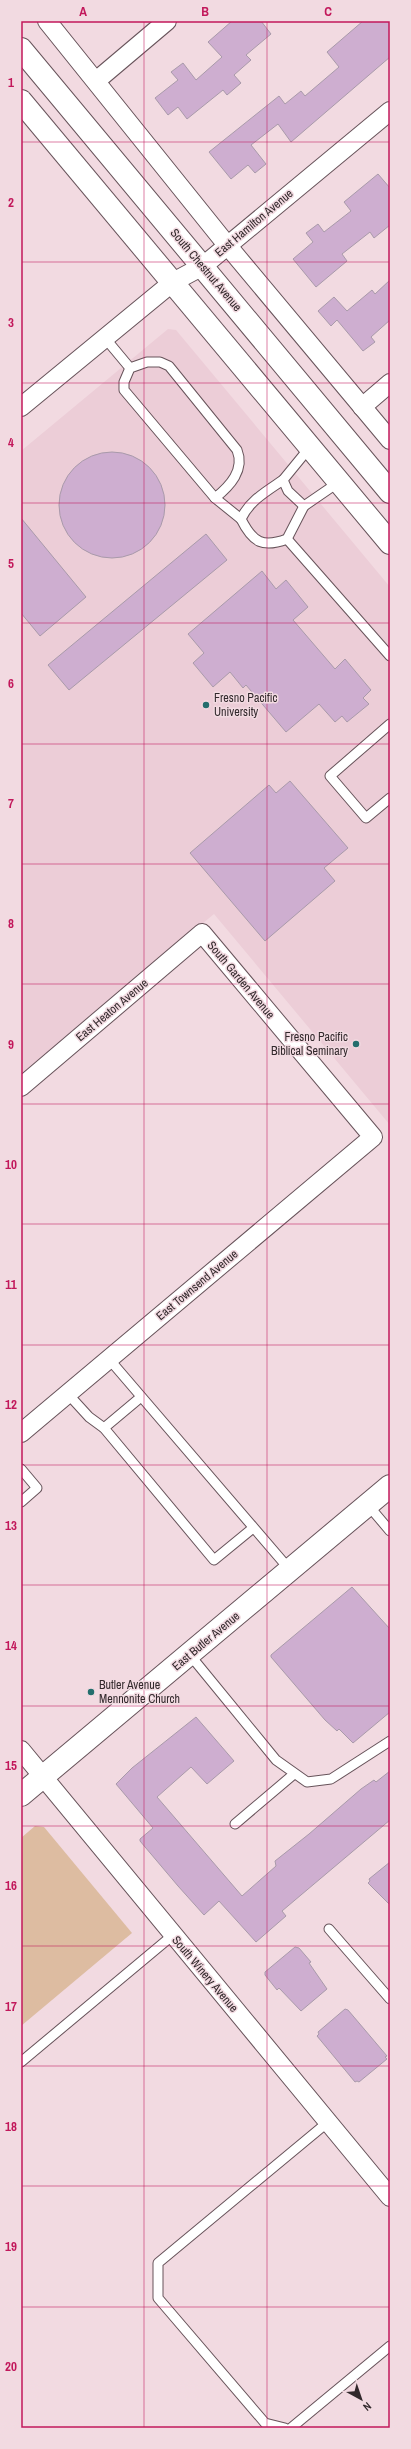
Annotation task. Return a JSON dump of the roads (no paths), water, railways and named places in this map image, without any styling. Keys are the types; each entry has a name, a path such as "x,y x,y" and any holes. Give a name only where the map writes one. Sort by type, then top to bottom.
{"main road":[{"name":"South Chestnut Avenue","path":"21,49 390,492"},
{"path":"21,101 390,543"},
{"name":"East Butler Avenue","path":"21,1795 390,1486"}],"street":[{"path":"47,21 227,245 390,440"},
{"path":"96,81 167,21"},
{"name":"East Hamilton Avenue","path":"21,406 173,282 202,266 390,111"},
{"path":"362,407 390,383"},
{"name":"East Heaton Avenue","path":"21,1087 202,933"},
{"name":"South Garden Avenue","path":"202,933 373,1137"},
{"name":"East Townsend Avenue","path":"21,1433 373,1137"},
{"name":"South Winery Avenue","path":"21,1750 390,2197"}],"lane":[{"path":"105,338 130,368"},
{"path":"215,498 239,470 241,459 237,450 169,366 160,362 147,362 130,368 124,382 124,390 215,498 242,519 247,531 260,542 272,545 287,539 304,506 339,482"},
{"path":"242,519 246,509 262,494 283,480 310,447"},
{"path":"283,480 288,490 304,506"},
{"path":"287,539 390,656"},
{"path":"390,724 330,776 366,818 390,798"},
{"path":"109,1359 290,1570"},
{"path":"68,1394 89,1417 104,1428 214,1560 253,1528"},
{"path":"104,1428 141,1397"},
{"path":"21,1468 38,1488 21,1502"},
{"path":"368,1505 390,1532"},
{"path":"190,1655 276,1760 306,1782 331,1779 390,1741"},
{"path":"235,1824 294,1774"},
{"path":"329,1929 390,1999"},
{"path":"21,2062 173,1935"},
{"path":"284,2428 265,2423 158,2298 158,2263 328,2122"},
{"path":"291,2428 390,2346"}],"place":[{"name":"Fresno Pacific University","path":"206,705"},
{"name":"Fresno Pacific Biblical Seminary","path":"356,1044"},
{"name":"Butler Avenue Mennonite Church","path":"91,1692"}]}
